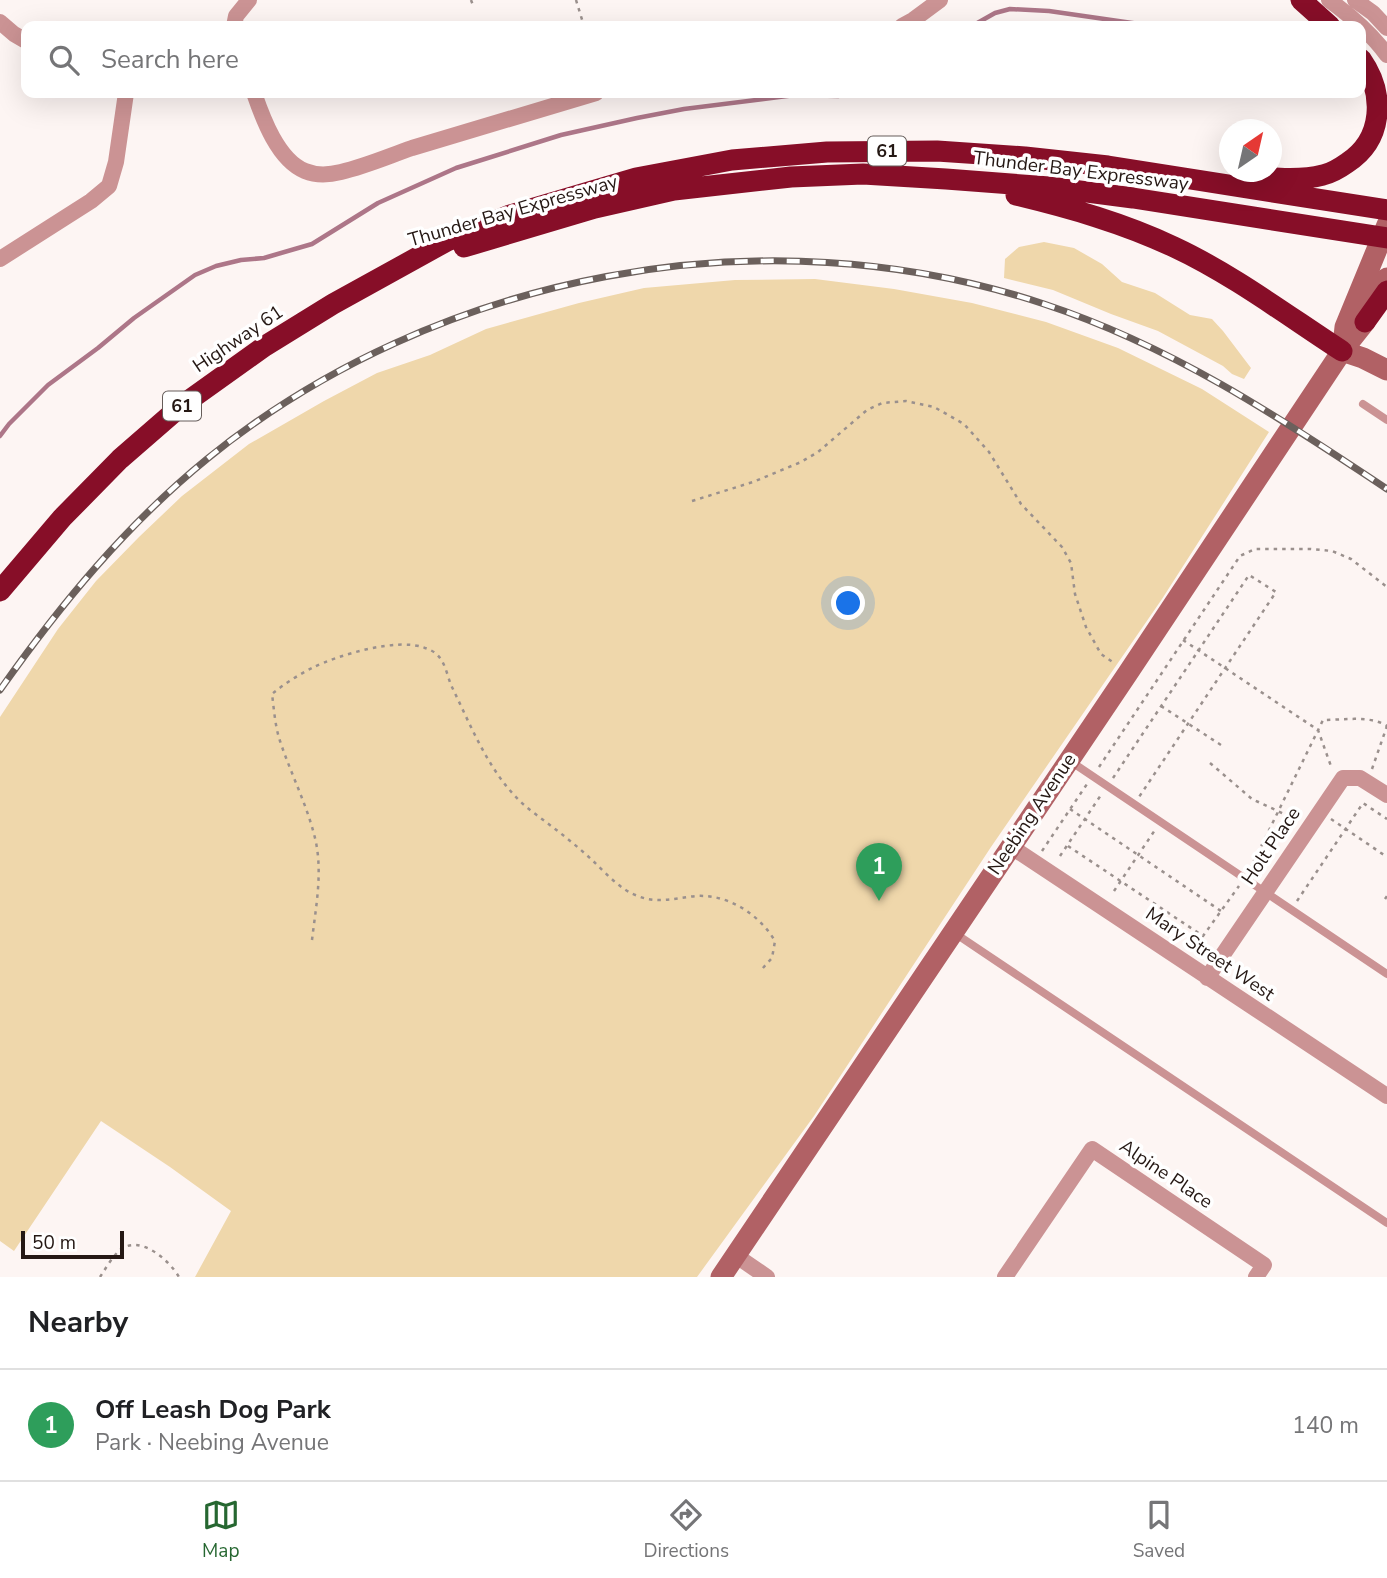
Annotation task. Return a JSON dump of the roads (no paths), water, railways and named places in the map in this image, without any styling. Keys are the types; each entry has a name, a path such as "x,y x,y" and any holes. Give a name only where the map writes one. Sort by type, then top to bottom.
{"highway":[{"path":"1301,0 1324,21"},
{"path":"1108,166 1273,178 1322,176 1333,172 1355,158 1366,147 1372,135 1378,105 1375,86 1366,69"},
{"name":"Thunder Bay Expressway","path":"402,267 447,241 510,215 636,178 732,160 827,152 937,151 1025,157 1108,166 1387,210"},
{"name":"Thunder Bay Expressway","path":"402,267 573,214 674,190 791,177 863,174 1049,187 1385,234"},
{"path":"946,178 1068,208 1123,225 1175,247 1230,278 1342,351"},
{"name":"Highway 61","path":"0,592 62,518 120,458 181,406 265,346 333,304 402,267"},
{"path":"1365,321 1387,291"}],"main road":[{"name":"Neebing Avenue","path":"1342,351 1345,327 1385,234"},
{"name":"Neebing Avenue","path":"721,1277 1342,351 1365,321 1387,278"},
{"path":"1342,351 1387,370"}],"street":[{"path":"235,21 249,0"},
{"path":"911,21 940,0"},
{"path":"1329,0 1356,21"},
{"path":"1355,0 1387,28"},
{"path":"0,22 21,38"},
{"path":"1366,30 1387,55"},
{"path":"0,259 91,201 109,186 116,162 125,98"},
{"path":"256,98 279,148 301,170 314,174 342,172 579,98"},
{"name":"Holt Place","path":"1207,978 1343,778 1360,778 1387,795"},
{"name":"Mary Street West","path":"1010,846 1207,978 1385,1090"},
{"name":"Alpine Place","path":"1005,1277 1092,1149 1264,1265 1256,1277"},
{"path":"735,1255 767,1277"}],"lane":[{"path":"1363,404 1387,421"},
{"path":"1069,760 1387,974"},
{"path":"953,932 1387,1223"}],"waterway":[{"path":"981,21 1010,9 1049,11 1118,21"},
{"path":"0,436 48,385 134,318 195,275 216,266 264,258 312,244 378,203 456,168 561,135 684,109 771,98"}],"railway":[{"path":"0,690 46,627 96,567 149,511 207,459 297,395 395,343 499,303 606,276 717,263 827,262 937,276 1044,304 1136,340 1222,384 1387,489"}],"place":[{"name":"Off Leash Dog Park","path":"879,901"}]}
